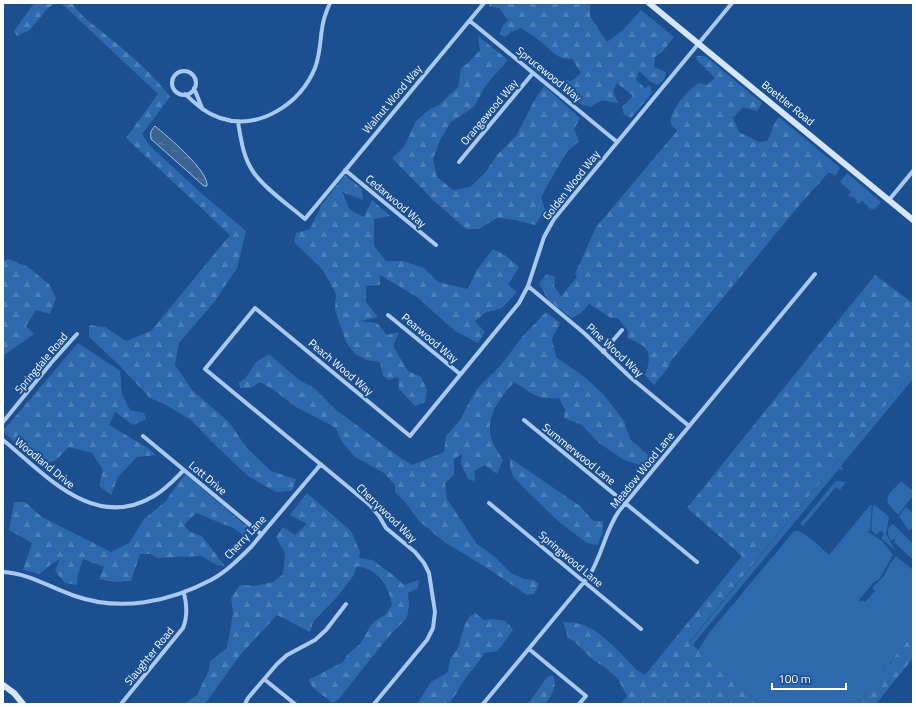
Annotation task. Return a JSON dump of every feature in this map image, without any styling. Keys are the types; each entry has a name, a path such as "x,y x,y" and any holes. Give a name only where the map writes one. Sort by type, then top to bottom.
{"street":[{"path":"185,94 203,110 220,118 238,122 268,116 293,101 311,77 315,67 319,53 324,16 330,3"},
{"name":"Walnut Wood Way","path":"238,122 247,160 253,172 261,182 305,219 484,3"},
{"name":"Boettler Road","path":"650,3 913,220"},
{"name":"Golden Wood Way","path":"399,427 410,436 514,308 528,286 544,237 554,219 732,3"},
{"name":"Sprucewood Way","path":"470,21 617,142"},
{"path":"185,71 192,74 196,81 194,88 188,94 177,93 172,86 172,78 177,72 185,71"},
{"name":"Orangewood Way","path":"459,162 533,73"},
{"path":"194,88 203,110"},
{"name":"Cedarwood Way","path":"346,170 436,246"},
{"path":"889,200 913,171"},
{"name":"Meadow Wood Lane","path":"483,704 584,582 599,558 611,525 625,503 815,274"},
{"name":"Pine Wood Way","path":"528,286 570,321 630,377 689,426"},
{"name":"Peach Wood Way","path":"210,373 205,369 255,308 399,427"},
{"name":"Pearwood Way","path":"388,315 460,374"},
{"path":"604,352 622,330"},
{"name":"Springdale Road","path":"3,422 51,363 77,334"},
{"name":"Cherrywood Way","path":"210,373 370,505 386,528 420,557 429,573 435,612 433,628 423,645 374,704"},
{"name":"Summerwood Lane","path":"524,420 697,562"},
{"name":"Lott Drive","path":"143,436 261,534"},
{"name":"Woodland Drive","path":"3,440 66,492 81,500 99,505 120,506 146,500 164,489 184,470"},
{"name":"Cherry Lane","path":"3,572 20,574 76,597 97,602 117,604 139,603 184,593 210,580 228,568 251,547 321,464"},
{"name":"Springwood Lane","path":"489,503 641,629"},
{"name":"Slaughter Road","path":"121,704 183,628 187,618 184,593"},
{"path":"245,704 248,698 277,664 287,655 315,640 326,630 346,604"},
{"path":"529,649 586,696 579,704"},
{"path":"264,679 295,704"},
{"path":"3,685 14,693 23,704"}],"green space":[{"path":"34,3 55,3 46,10 30,30 17,36 14,31"},
{"path":"61,3 72,3 83,16 140,64 164,88 170,97 142,134 150,146 201,193 246,231 237,268 215,301 179,343 175,365 192,390 229,422 246,447 271,471 296,479 292,491 276,492 248,476 191,420 166,405 150,398 120,366 89,337 89,325 105,327 126,341 151,331 230,235 126,138 158,94"},
{"path":"489,3 590,3 590,16 607,42 623,30 641,10 674,37 663,51 655,57 654,67 666,72 664,80 657,85 651,82 639,71 636,80 645,88 650,85 652,93 631,118 624,115 622,107 633,96 617,83 614,93 615,98 619,103 602,101 592,107 582,105 557,84 562,79 572,81 581,73 572,59 563,58 552,52 521,28 511,32 505,37 500,34 502,27 508,20 499,8 489,6"},
{"path":"478,36 508,60 486,85 474,107 451,122 440,140 433,159 437,177 453,190 470,187 485,173 497,155 516,136 534,101 544,86 580,118 574,129 579,141 566,153 541,197 545,210 535,225 515,220 497,218 479,229 466,229 434,201 392,158 404,147 416,121 430,109 439,105 458,87 461,68 480,50"},
{"path":"697,56 705,56 762,103 757,111 743,107 733,118 739,132 759,142 767,141 775,122 779,117 840,168 835,176 829,172 802,202 671,361 668,368 654,385 645,375 649,361 647,351 640,344 627,338 628,331 618,318 611,318 589,304 581,313 572,318 548,300 539,283 547,274 555,277 554,286 561,296 577,277 575,274 596,227 677,131 671,124 671,119 680,101 699,83 707,85 715,78 696,59"},
{"path":"847,173 881,202 874,210 870,208 867,211 869,207 862,201 858,204 856,202 857,200 848,195 851,192 840,182"},
{"path":"345,175 362,189 363,200 342,192 350,210 364,217 372,200 390,216 374,219 374,246 386,261 403,261 424,268 438,282 468,289 476,271 493,249 505,255 519,267 508,285 517,292 502,308 485,313 475,321 485,332 478,343 455,331 417,297 380,275 380,285 366,286 366,302 378,317 360,321 377,323 387,335 399,332 393,346 408,371 421,377 427,390 425,402 415,406 399,389 398,377 389,380 383,376 380,362 367,360 355,354 346,342 335,310 336,294 323,270 294,242 296,233 310,229 322,204"},
{"path":"9,259 28,267 49,284 56,298 50,314 36,310 26,326 34,334 3,356 3,261"},
{"path":"875,275 913,303 913,372 853,442 689,642 761,704 621,704 627,696 618,679 605,667 593,660 575,642 568,638 563,622 579,624 594,630 638,671 645,675 742,556 687,508"},
{"path":"546,312 560,323 552,339 556,357 586,378 603,394 624,421 630,439 646,453 656,466 641,465 624,460 599,443 582,425 564,418 565,410 559,398 539,397 514,382 498,403 491,417 490,434 493,443 503,460 497,474 485,465 474,471 475,481 468,479 461,464 462,454 454,459 454,475 445,483 447,499 476,543 495,557 511,573 524,579 534,580 539,584 534,594 527,595 443,541 419,521 405,502 395,492 395,485 384,473 355,457 342,442 336,428 296,407 274,390 260,382 251,388 240,388 239,382 245,379 256,362 269,354 299,380 314,388 336,410 412,465 444,452 446,436 460,420 476,390 501,365 522,337"},
{"path":"78,343 120,371 122,394 130,410 144,413 146,419 133,425 115,412 109,425 148,448 156,455 137,457 118,477 111,495 99,486 103,470 92,453 69,447 56,460 43,465 14,442 3,431"},
{"path":"913,372 913,379 841,466 844,470 839,469 693,646 689,643 853,442"},
{"path":"510,458 580,506 593,521 603,521 603,533 597,545 587,543 559,522 524,488 513,476 510,468"},
{"path":"185,474 251,530 250,540 233,528 196,513 184,525 190,532 202,536 225,566 217,565 201,556 158,558 150,554 140,554 131,581 114,582 99,579 104,567 83,559 78,574 77,585 65,583 55,571 60,559 40,574 23,570 32,543 9,530 14,502 25,502 42,517 111,552 129,543 144,519 165,502"},
{"path":"901,481 913,491 913,496 898,515 889,504 888,498 889,494"},
{"path":"835,482 846,482 840,490 836,487 803,526 800,524"},
{"path":"307,493 351,531 360,552 359,558 372,560 392,574 404,585 419,580 418,588 408,593 409,604 407,618 389,636 338,700 333,703 313,687 308,680 343,662 348,654 360,644 373,622 385,615 392,605 388,591 381,579 376,574 357,566 354,575 337,597 313,622 310,632 277,615 241,654 205,704 184,704 197,695 209,670 210,661 227,648 233,613 231,598 240,585 255,586 273,582 283,574 285,553 276,537 283,527 295,535 307,524 290,515"},
{"path":"870,505 872,505 870,530 868,532 882,541 893,555 880,578 874,582 859,600 861,602 862,600 865,602 875,591 872,588 884,576 896,556 913,570 913,633 858,704 761,704 698,650 709,633 794,531 798,531 807,536 829,555"},
{"path":"873,505 889,517 886,534 895,550 881,538 884,534 881,531 876,535 871,530"},
{"path":"906,507 913,513 913,527 909,531 899,516"},
{"path":"893,524 913,544 913,560 894,542 894,539 891,541 888,534 888,529"},
{"path":"475,613 484,620 492,619 506,621 513,630 498,651 484,653 449,704 417,704 431,682 448,672 450,659 458,648 465,624 470,616"},
{"path":"913,633 913,658 876,704 858,704"},
{"path":"553,675 555,683 554,690 545,704 528,704 547,677"}],"water":[{"path":"155,126 195,163 206,180 207,186 204,186 151,139 151,132"}]}
